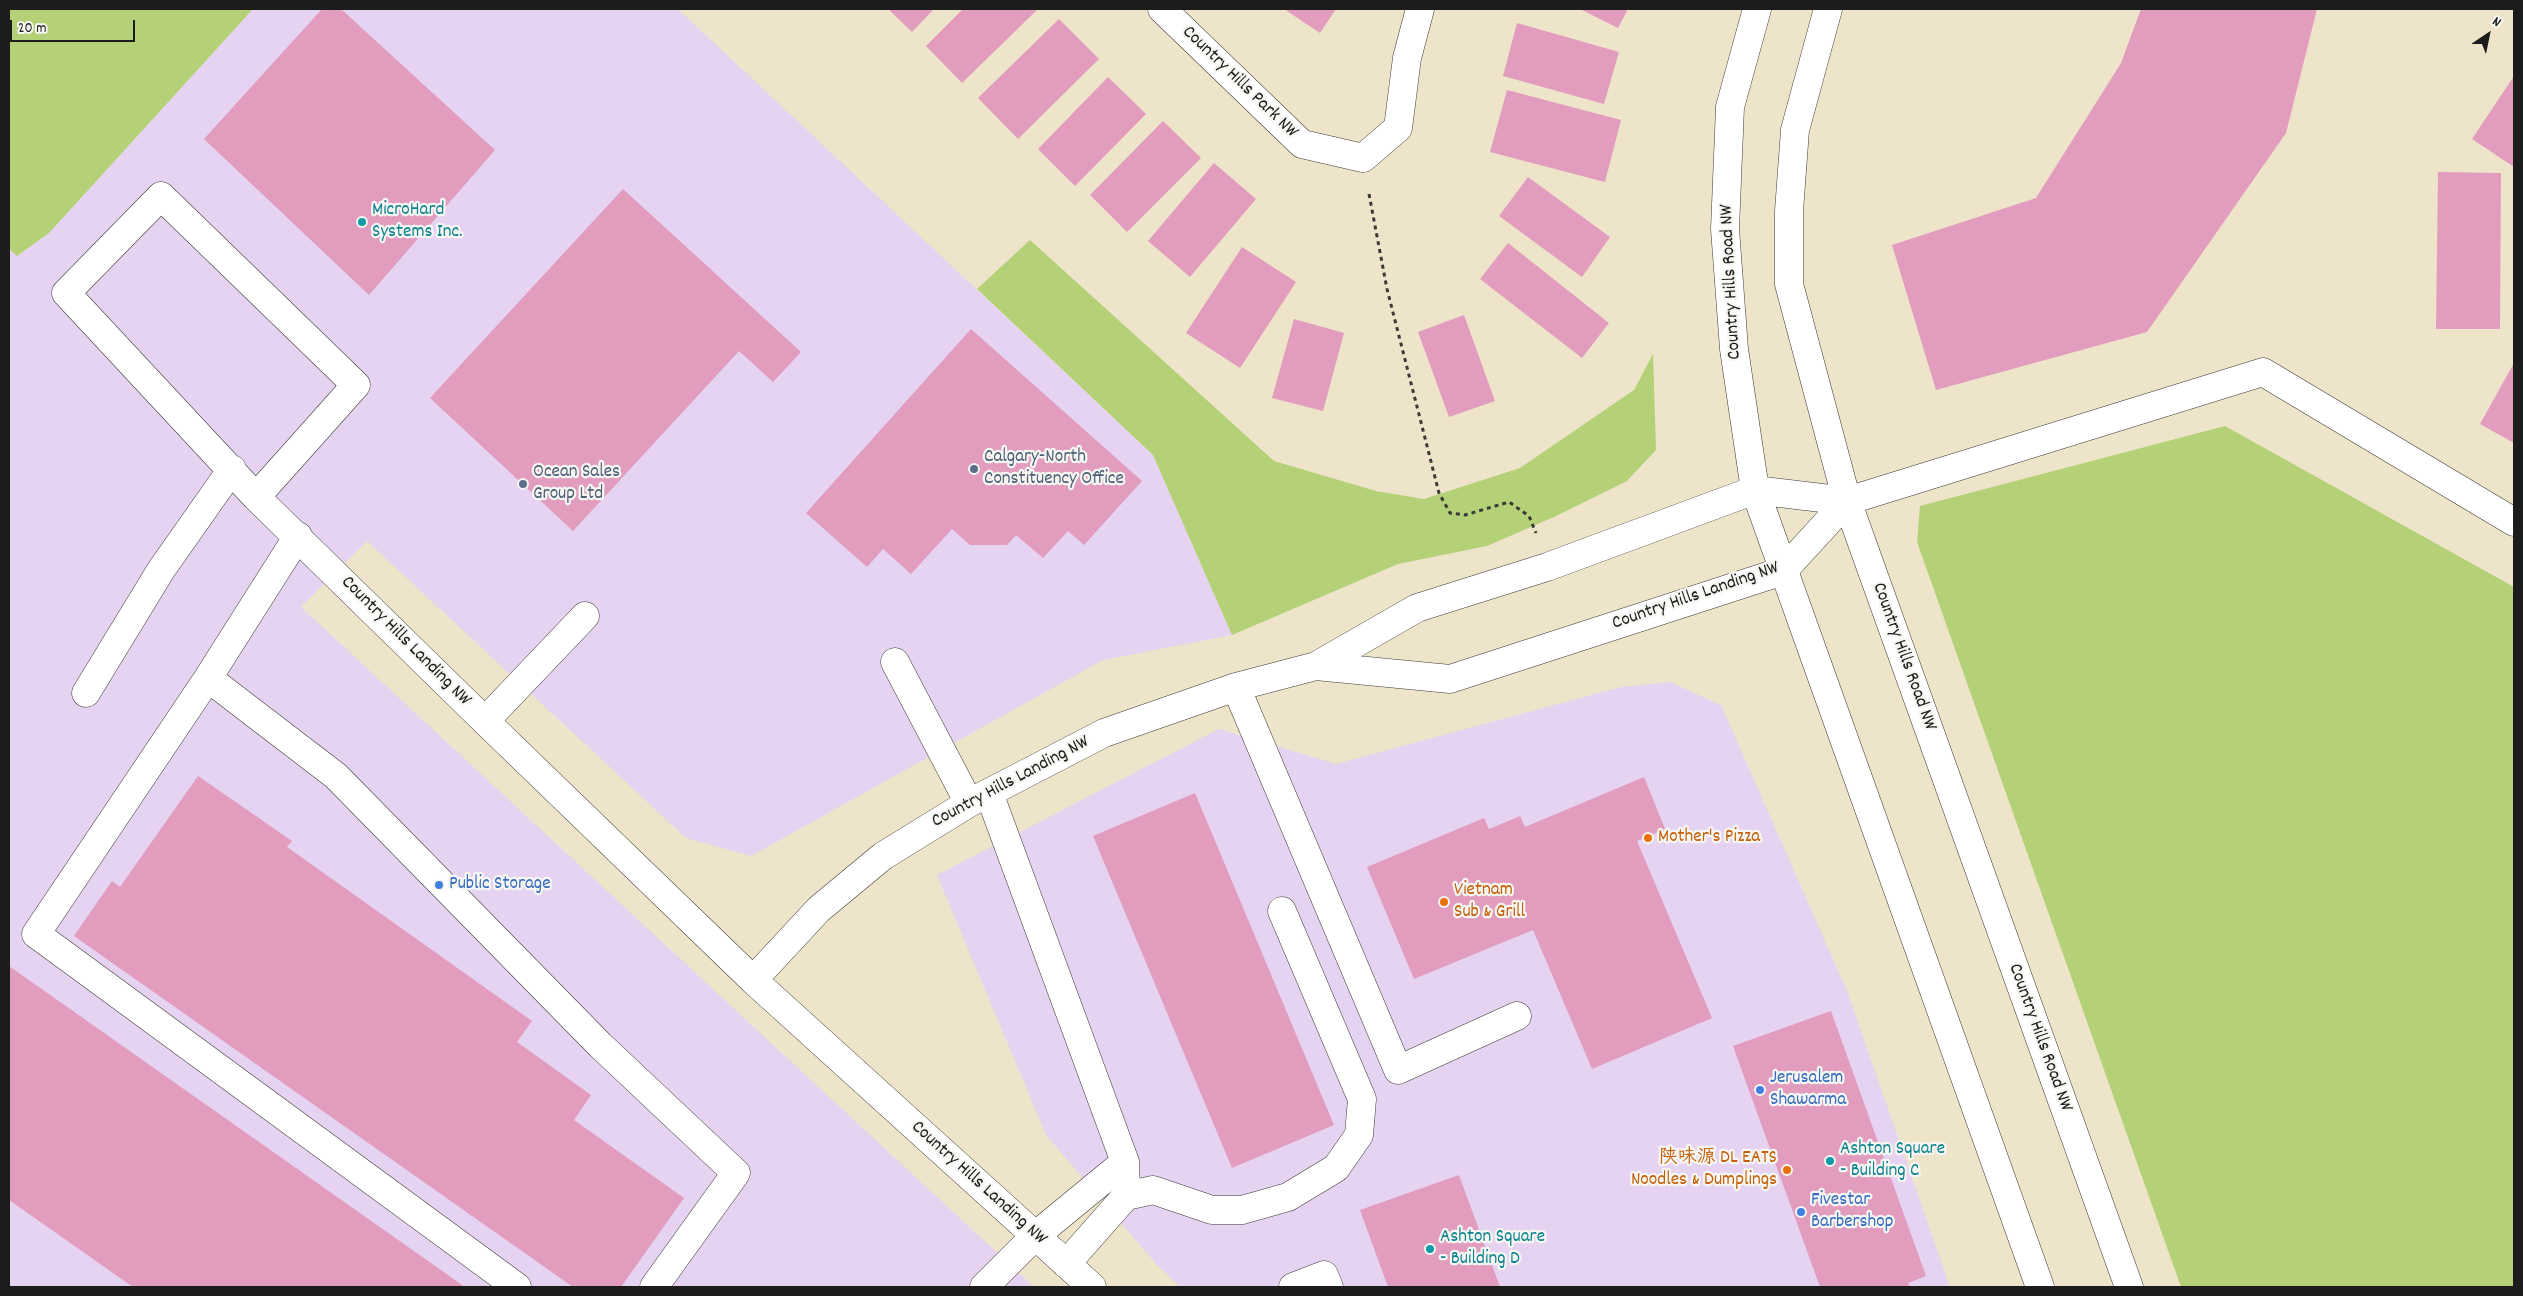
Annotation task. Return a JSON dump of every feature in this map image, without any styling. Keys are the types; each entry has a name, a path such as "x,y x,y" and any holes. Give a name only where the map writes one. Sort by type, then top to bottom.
{"street":[{"name":"Country Hills Park NW","path":"1162,9 1302,144 1363,158"},
{"path":"1363,158 1398,128 1407,58 1420,9"},
{"name":"Country Hills Road NW","path":"1757,9 1730,107 1725,229 1734,349 1755,490 2040,1287"},
{"name":"Country Hills Road NW","path":"1828,9 1795,130 1789,211 1789,284 1847,501 2129,1287"},
{"name":"Country Hills Landing NW","path":"256,497 356,385 161,196 66,293 232,469 256,497 485,721 753,980 1092,1287"},
{"path":"1847,501 2263,372 2514,522"},
{"path":"86,692 161,570 232,469"},
{"name":"Country Hills Landing NW","path":"753,980 819,909 883,856 979,798 1104,733 1236,687 1316,666 1417,608 1547,567 1755,490 1847,501"},
{"name":"Country Hills Landing NW","path":"1316,666 1450,679 1783,570 1847,501"},
{"path":"298,536 208,678 36,934 517,1287"},
{"path":"485,721 586,616"},
{"path":"894,662 979,798 1125,1162 1126,1196"},
{"path":"208,678 336,776 600,1045 736,1173 654,1287"},
{"path":"1236,687 1398,1070 1517,1016"},
{"path":"1066,1264 1126,1196 1152,1190 1212,1210 1242,1210 1288,1196 1336,1168 1358,1135 1362,1099 1282,911"},
{"path":"984,1287 1035,1236 1125,1162"},
{"path":"1293,1287 1324,1275 1329,1287"}],"path":[{"path":"1363,158 1387,289 1439,493 1450,512 1465,515 1508,502 1521,509 1529,516 1547,567"}],"shaded area":[{"path":"253,9 678,9 1153,455 1232,635 1103,660 751,856 686,838 367,541 301,607 1034,1287 9,1287 9,249 18,256 49,233"},
{"path":"1670,682 1721,705 1847,991 1950,1287 1180,1287 1157,1265 1046,1135 937,875 1219,729 1336,764 1621,687"}],"green space":[{"path":"9,9 253,9 49,233 17,256 9,249"},
{"path":"1030,240 1274,461 1376,491 1424,499 1520,468 1634,390 1653,354 1656,450 1627,481 1554,517 1487,546 1398,564 1232,635 1153,455 977,289"},
{"path":"2225,426 2514,587 2514,1287 2181,1287 1917,542 1920,506"}],"building":[{"name":"MicroHard Systems Inc.","path":"322,9 341,9 495,150 369,295 204,139"},
{"path":"888,9 934,9 912,32"},
{"path":"963,9 1038,9 962,83 926,46"},
{"path":"1284,9 1336,9 1320,33"},
{"path":"1580,9 1628,9 1618,28"},
{"path":"2141,9 2317,9 2286,133 2147,332 1936,390 1892,245 2036,198 2121,63"},
{"path":"1059,19 1099,59 1018,139 978,98"},
{"path":"1517,23 1619,52 1604,104 1503,76"},
{"path":"2514,76 2514,167 2472,139"},
{"path":"1108,77 1146,114 1075,186 1038,149"},
{"path":"1507,90 1621,120 1605,182 1490,152"},
{"path":"1163,121 1201,158 1127,232 1090,195"},
{"path":"1214,163 1256,199 1190,277 1148,241"},
{"path":"2438,172 2501,173 2500,329 2436,329"},
{"path":"1528,177 1610,237 1582,277 1499,216"},
{"path":"623,189 801,352 773,382 739,351 573,531 430,398"},
{"path":"1508,243 1609,323 1582,358 1480,279"},
{"path":"1242,247 1296,282 1240,368 1186,333"},
{"path":"1464,315 1495,401 1449,417 1418,332"},
{"path":"1294,319 1344,333 1323,411 1272,398"},
{"path":"971,329 1142,481 1084,545 1068,531 1043,558 1016,535 1007,545 970,545 952,529 911,574 883,549 867,567 806,513"},
{"path":"2514,363 2514,443 2480,424"},
{"path":"198,776 292,841 287,847 532,1021 517,1042 591,1095 574,1120 684,1198 621,1287 573,1287 74,936 112,881 120,887"},
{"path":"1644,777 1665,829 1637,841 1712,1018 1592,1069 1533,930 1414,979 1367,867 1484,818 1489,829 1520,816 1525,827"},
{"path":"1195,793 1334,1125 1232,1168 1093,836"},
{"path":"9,966 465,1287 133,1287 9,1200"},
{"name":"Ashton Square - Building C","path":"1831,1011 1926,1276 1908,1283 1910,1287 1820,1287 1733,1046"},
{"name":"Ashton Square - Building D","path":"1459,1175 1500,1287 1388,1287 1360,1210"}],"place":[{"name":"MicroHard Systems Inc.","path":"362,222"},
{"name":"Calgary-North Constituency Office","path":"974,469"},
{"name":"Ocean Sales Group Ltd","path":"523,484"},
{"name":"Mother's Pizza","path":"1648,838"},
{"name":"Public Storage","path":"439,885"},
{"name":"Vietnam Sub & Grill","path":"1444,902"},
{"name":"Jerusalem Shawarma","path":"1760,1090"},
{"name":"Ashton Square - Building C","path":"1830,1161"},
{"name":"陕味源 DL EATS Noodles & Dumplings","path":"1787,1170"},
{"name":"Fivestar Barbershop","path":"1801,1212"},
{"name":"Ashton Square - Building D","path":"1430,1249"}]}
